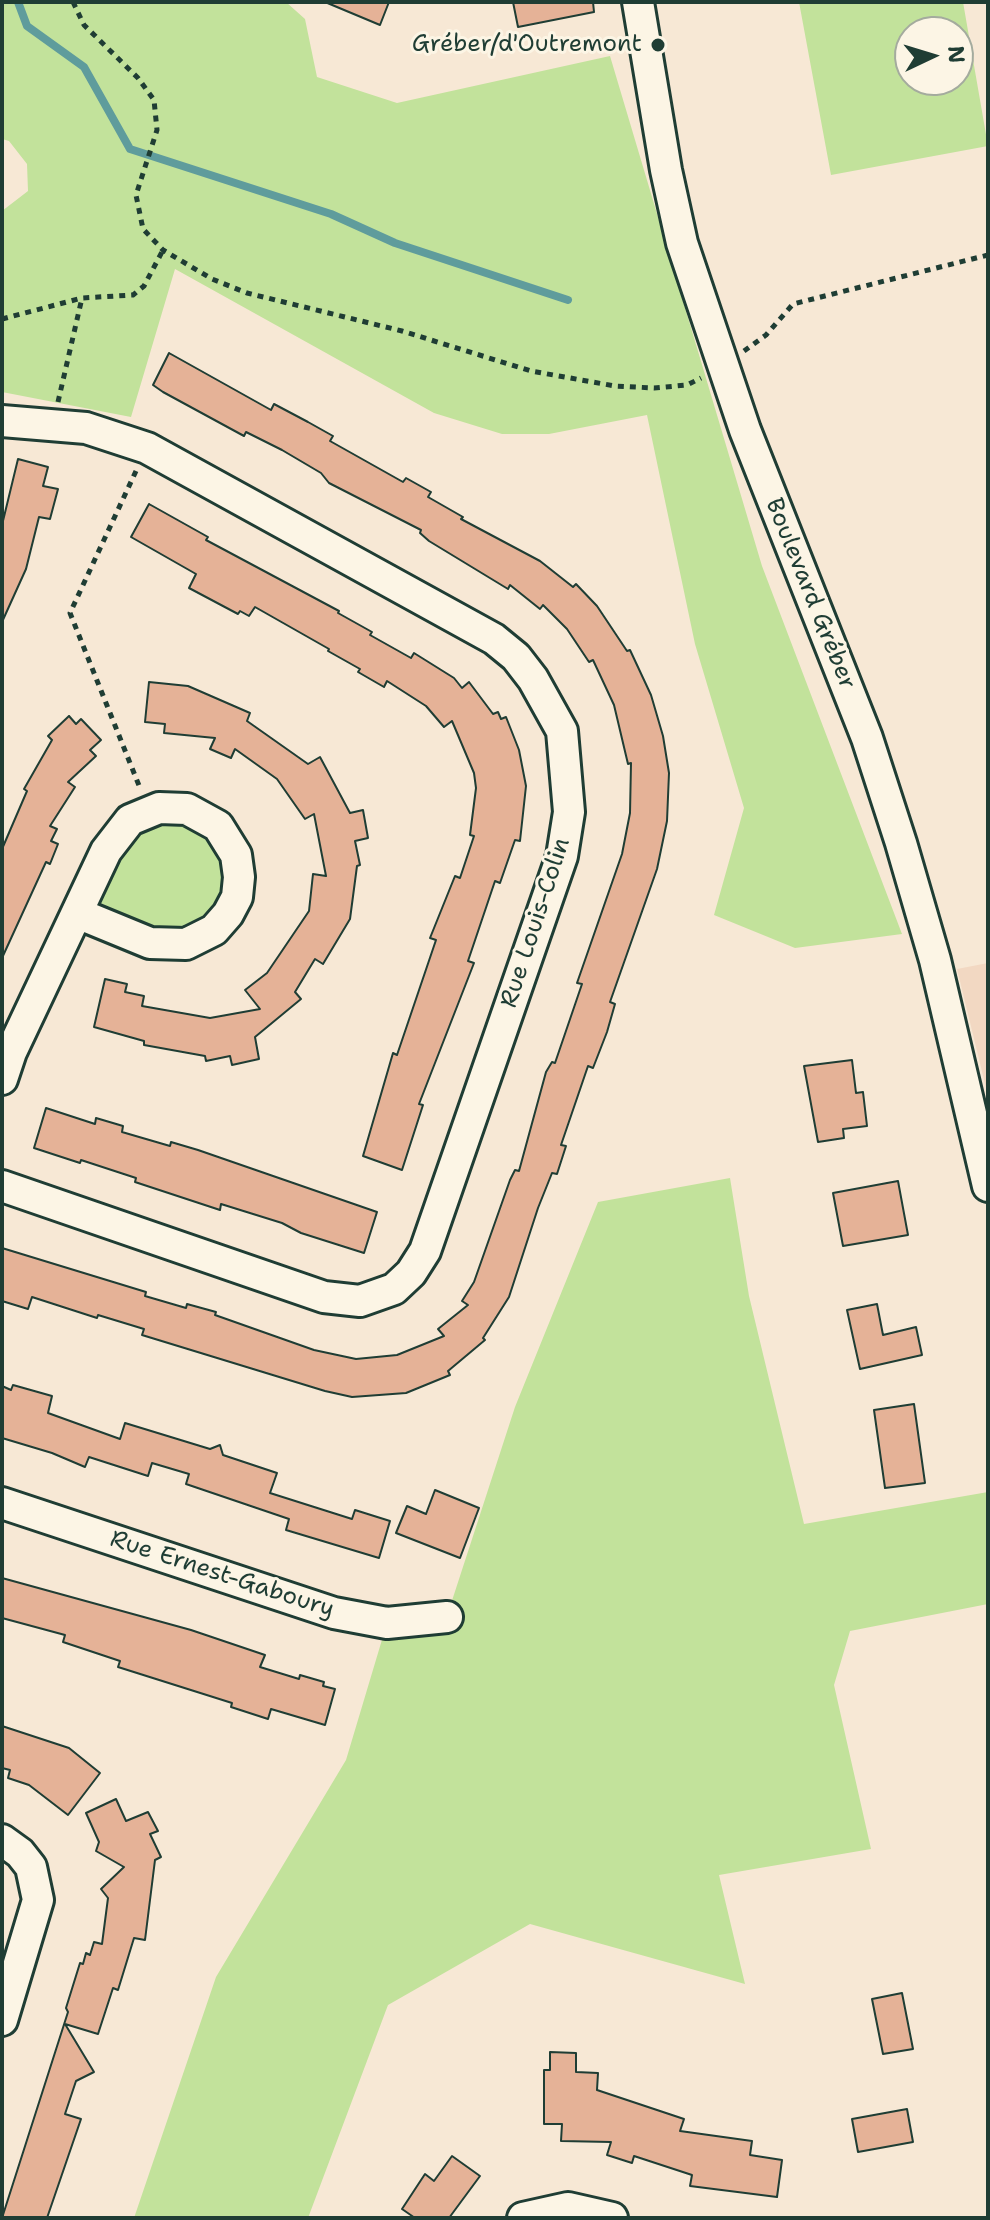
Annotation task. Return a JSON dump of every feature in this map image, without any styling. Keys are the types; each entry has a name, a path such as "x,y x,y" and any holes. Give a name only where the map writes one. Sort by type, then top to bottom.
{"street":[{"name":"Boulevard Gréber","path":"638,2 666,170 682,243 745,430 867,738 935,960 988,1186"},
{"name":"Rue Louis-Colin","path":"2,421 105,433 147,448 494,639 516,657 562,731 569,812 562,856 425,1251 411,1273 394,1289 360,1301 324,1297 2,1186"},
{"path":"2,1079 11,1052 112,839 130,820 165,807 187,809 206,817 230,841 239,877 237,897 228,914 202,938 179,945 160,945 77,913"},
{"name":"Rue Ernest-Gaboury","path":"2,1503 334,1613 387,1623 447,1617"},
{"path":"2,1840 31,1867 38,1900 2,2020"},
{"path":"523,2218 568,2208 612,2218"}],"path":[{"path":"73,2 84,25 138,78 154,100 157,130 136,195 143,229 163,250 212,279 247,293 402,331 531,371 615,386 654,388 687,385 707,374"},
{"path":"2,319 82,298 133,295 144,286 163,250"},
{"path":"735,357 758,342 793,304 988,255"},
{"path":"53,425 82,298"},
{"path":"147,448 70,613 149,811"}],"shaded area":[{"path":"988,963 988,1096 957,969"}],"green space":[{"path":"2,2 286,2 305,19 317,77 397,103 610,56 762,566 902,934 795,948 714,915 744,808 695,644 647,415 549,434 502,434 434,413 175,269 131,417 2,392 2,211 28,191 27,164 9,141 2,139"},
{"path":"799,2 963,2 965,16 894,16 894,96 974,96 974,65 988,146 831,175"},
{"path":"187,809 239,877 202,938 77,913 112,839"},
{"path":"730,1178 749,1296 804,1524 988,1492 988,1604 850,1631 834,1685 871,1849 719,1875 745,1984 530,1924 388,2005 308,2218 134,2218 216,1977 346,1760 387,1623 447,1616 515,1407 598,1202"}],"building":[{"path":"325,2 389,2 380,25"},
{"path":"513,2 593,2 594,12 518,27"},
{"path":"169,353 271,410 274,404 333,436 330,441 403,482 406,478 431,492 428,497 463,517 461,519 540,561 573,587 576,584 597,606 627,651 630,650 651,695 663,736 669,773 667,821 657,869 610,1002 615,1004 607,1032 593,1068 588,1066 561,1145 566,1146 557,1174 552,1173 538,1208 509,1297 483,1338 485,1340 448,1371 450,1375 406,1393 352,1397 325,1391 142,1335 144,1329 98,1315 97,1318 32,1297 28,1309 2,1301 2,1248 146,1292 145,1296 186,1308 187,1304 216,1312 215,1315 314,1350 356,1359 397,1355 444,1336 438,1329 468,1305 462,1301 474,1282 510,1180 515,1170 519,1171 546,1072 552,1062 555,1063 582,984 577,983 622,854 630,813 631,763 628,764 614,705 593,660 589,662 567,629 543,605 540,609 510,585 508,589 429,541 420,533 421,530 329,483 321,473 282,450 246,432 244,436 163,392 153,385"},
{"path":"18,459 48,467 43,486 58,489 50,519 39,517 26,569 2,622 2,525"},
{"path":"149,504 208,537 206,540 339,611 372,632 370,635 411,658 414,653 454,678 462,688 469,682 493,714 498,712 501,719 506,717 519,750 526,786 520,841 515,840 500,883 495,881 468,961 474,963 419,1104 423,1105 402,1170 363,1156 393,1053 397,1055 436,940 430,938 455,876 460,878 474,836 470,835 476,788 474,773 452,721 444,727 426,706 387,681 384,687 358,672 360,669 329,649 255,607 249,616 240,611 238,614 189,588 196,574 131,537"},
{"path":"149,682 188,686 250,713 247,721 308,764 320,757 350,813 363,810 368,838 355,841 360,865 357,866 350,919 323,964 315,959 295,992 301,999 255,1037 259,1059 232,1065 230,1056 206,1061 205,1056 144,1045 144,1041 94,1027 105,979 127,984 125,992 144,996 142,1006 210,1018 260,1009 245,990 267,973 309,911 313,874 326,876 314,814 305,819 277,779 235,749 231,758 210,749 215,738 164,733 165,724 145,722"},
{"path":"69,716 76,724 81,719 101,740 90,750 96,756 68,782 75,787 50,826 57,829 51,841 58,844 50,864 46,862 2,958 2,849 27,791 24,789 52,740 48,736"},
{"path":"852,1060 856,1093 863,1092 867,1126 843,1129 844,1138 818,1142 804,1066"},
{"path":"46,1108 95,1124 96,1118 123,1126 122,1132 170,1146 171,1142 198,1150 377,1212 364,1253 301,1233 282,1223 221,1204 220,1210 135,1182 136,1178 34,1148"},
{"path":"898,1181 908,1235 843,1246 833,1193"},
{"path":"877,1304 883,1335 916,1327 922,1355 860,1369 847,1310"},
{"path":"13,1385 52,1396 48,1413 120,1439 125,1423 210,1449 220,1445 223,1455 277,1473 270,1493 352,1519 355,1510 390,1521 379,1558 286,1530 289,1519 186,1484 189,1474 152,1463 148,1476 89,1457 85,1467 2,1438 2,1386 11,1390"},
{"path":"914,1404 925,1483 885,1488 874,1410"},
{"path":"435,1490 479,1508 460,1558 396,1533 407,1506 426,1514"},
{"path":"2,1578 191,1630 265,1655 260,1667 299,1679 300,1675 324,1682 323,1686 335,1689 325,1725 271,1709 268,1719 231,1707 232,1703 118,1667 120,1661 63,1642 65,1635 2,1618"},
{"path":"2,1726 69,1748 100,1773 68,1815 29,1785 8,1778 10,1770 2,1768"},
{"path":"116,1799 126,1821 148,1812 158,1831 150,1834 161,1857 155,1860 145,1940 134,1938 118,1990 113,1988 98,2034 65,2024 94,2072 76,2081 65,2114 81,2119 47,2218 2,2218 68,2012 66,2008 80,1963 83,1964 86,1953 90,1955 94,1942 102,1944 108,1898 101,1889 124,1867 96,1851 99,1842 86,1813"},
{"path":"902,1993 913,2049 883,2054 872,1999"},
{"path":"550,2052 576,2053 576,2072 598,2073 597,2090 684,2119 680,2131 752,2141 750,2155 782,2160 777,2197 690,2186 692,2175 634,2156 632,2163 607,2155 611,2142 561,2141 562,2124 544,2124 544,2070 550,2070"},
{"path":"907,2109 913,2142 858,2152 852,2119"},
{"path":"452,2156 480,2176 449,2218 415,2218 402,2209 425,2174 434,2181"}],"waterway":[{"path":"18,2 27,26 84,67 130,149 331,214 395,243 568,300"}],"place":[{"name":"Gréber/d'Outremont","path":"658,45"}]}
